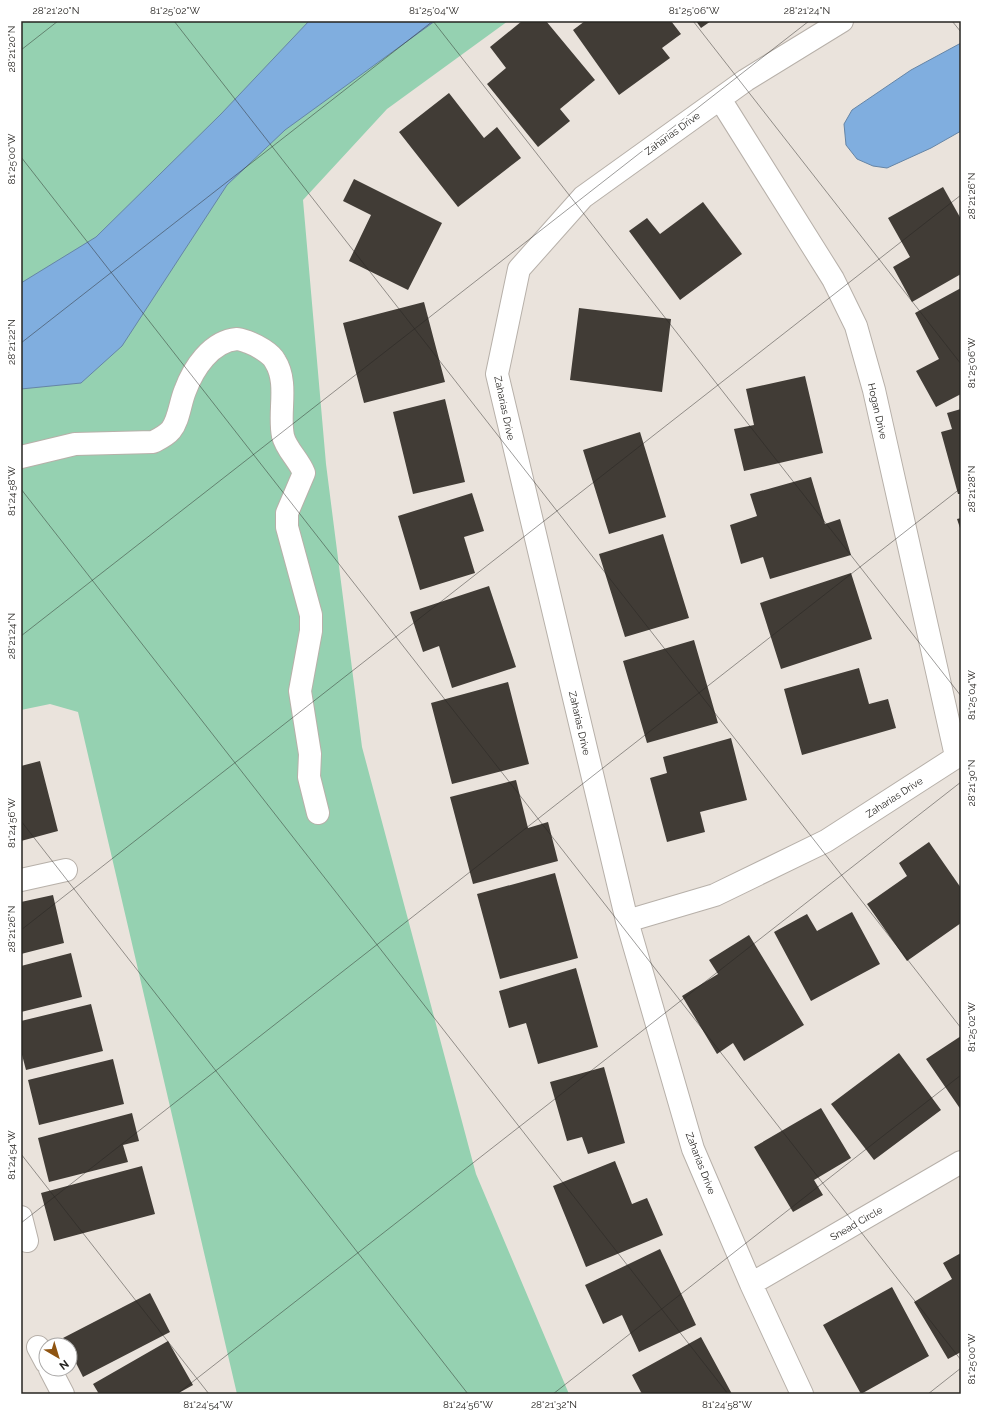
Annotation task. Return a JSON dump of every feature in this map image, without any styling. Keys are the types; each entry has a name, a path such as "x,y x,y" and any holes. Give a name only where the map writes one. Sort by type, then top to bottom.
{"street":[{"name":"Zaharias Drive","path":"802,1394 750,1284 693,1149 627,921 497,374 519,269 583,197 746,80 842,21"},
{"name":"Hogan Drive","path":"720,99 833,279 856,326 874,390 959,755"},
{"path":"21,457 75,444 153,442 163,437 171,430 176,421 185,390 195,369 208,354 223,343 237,339 256,344 275,360 280,371 283,391 283,438 301,465 304,473 287,513 287,526 311,615 311,630 300,691 310,754 309,777 318,813"},
{"name":"Zaharias Drive","path":"627,921 715,895 826,842 959,755"},
{"path":"21,880 66,870"},
{"name":"Snead Circle","path":"750,1284 961,1162"},
{"path":"21,1217 27,1242"},
{"path":"54,1377 63,1394"}],"green space":[{"path":"21,21 508,21 387,109 303,200 326,464 362,747 476,1174 569,1394 237,1394 78,712 50,704 21,710"}],"water":[{"path":"309,21 435,21 285,130 227,185 122,346 81,383 21,389 21,283 96,237 221,114"},
{"path":"961,43 961,131 931,148 887,168 873,166 857,159 846,145 844,124 852,110 911,70"}],"building":[{"path":"522,21 546,21 595,80 560,109 570,121 538,147 487,84 506,68 490,47"},
{"path":"585,21 671,21 681,34 662,48 670,58 619,95 573,30"},
{"path":"696,21 711,21 701,28"},
{"path":"449,93 484,138 497,127 521,158 458,207 399,132"},
{"path":"354,179 442,223 408,290 349,261 371,215 343,201"},
{"path":"943,187 961,219 961,274 912,302 893,267 910,257 888,218"},
{"path":"703,202 742,254 680,300 629,231 647,218 660,234"},
{"path":"961,288 961,394 936,407 916,371 939,359 915,313"},
{"path":"424,302 445,382 364,403 343,323"},
{"path":"579,308 671,319 662,392 570,380"},
{"path":"805,376 823,453 744,471 734,429 754,425 746,389"},
{"path":"445,399 465,482 413,494 393,412"},
{"path":"961,409 961,494 958,494 941,432 952,429 947,413"},
{"path":"640,432 666,517 609,534 583,450"},
{"path":"811,477 825,524 840,519 851,555 770,579 763,557 741,564 730,525 757,516 750,494"},
{"path":"472,493 484,531 464,537 475,573 420,590 398,516"},
{"path":"961,518 961,531 957,519"},
{"path":"663,534 689,618 625,637 599,554"},
{"path":"851,573 872,639 781,669 760,603"},
{"path":"489,586 516,667 452,688 439,646 423,652 410,612"},
{"path":"694,640 718,723 647,743 623,661"},
{"path":"859,668 869,704 888,699 896,728 802,755 784,689"},
{"path":"508,682 529,764 452,784 431,703"},
{"path":"731,738 747,800 700,812 705,832 667,842 650,778 667,773 663,757"},
{"path":"40,761 58,831 21,841 21,766"},
{"path":"516,780 528,828 548,822 558,861 473,884 450,797"},
{"path":"929,842 961,888 961,923 907,961 867,904 907,876 899,863"},
{"path":"555,873 578,958 500,979 477,894"},
{"path":"53,895 64,943 21,954 21,902"},
{"path":"852,912 880,964 811,1001 774,932 807,914 817,931"},
{"path":"749,935 804,1025 744,1061 733,1043 717,1054 682,996 718,974 709,960"},
{"path":"71,953 82,997 21,1012 21,966"},
{"path":"576,968 598,1047 538,1064 526,1023 509,1028 499,991"},
{"path":"91,1004 103,1051 26,1070 21,1051 21,1021"},
{"path":"961,1036 961,1110 926,1059"},
{"path":"899,1053 941,1110 874,1160 831,1104"},
{"path":"113,1059 124,1104 39,1125 28,1080"},
{"path":"604,1067 625,1143 588,1154 582,1137 567,1141 550,1082"},
{"path":"821,1108 851,1158 814,1180 823,1195 793,1212 754,1147"},
{"path":"132,1113 139,1141 123,1145 128,1162 49,1182 38,1138"},
{"path":"615,1161 632,1204 647,1198 663,1235 586,1267 553,1186"},
{"path":"142,1166 155,1214 54,1241 41,1193"},
{"path":"660,1249 696,1325 639,1352 622,1315 603,1324 585,1285"},
{"path":"961,1253 961,1352 948,1359 914,1302 952,1279 943,1263"},
{"path":"892,1287 929,1356 861,1394 823,1325"},
{"path":"150,1293 170,1332 83,1377 78,1367 78,1337 65,1337"},
{"path":"701,1337 732,1394 642,1394 632,1375"},
{"path":"168,1341 193,1385 177,1394 99,1394 93,1384"}]}
